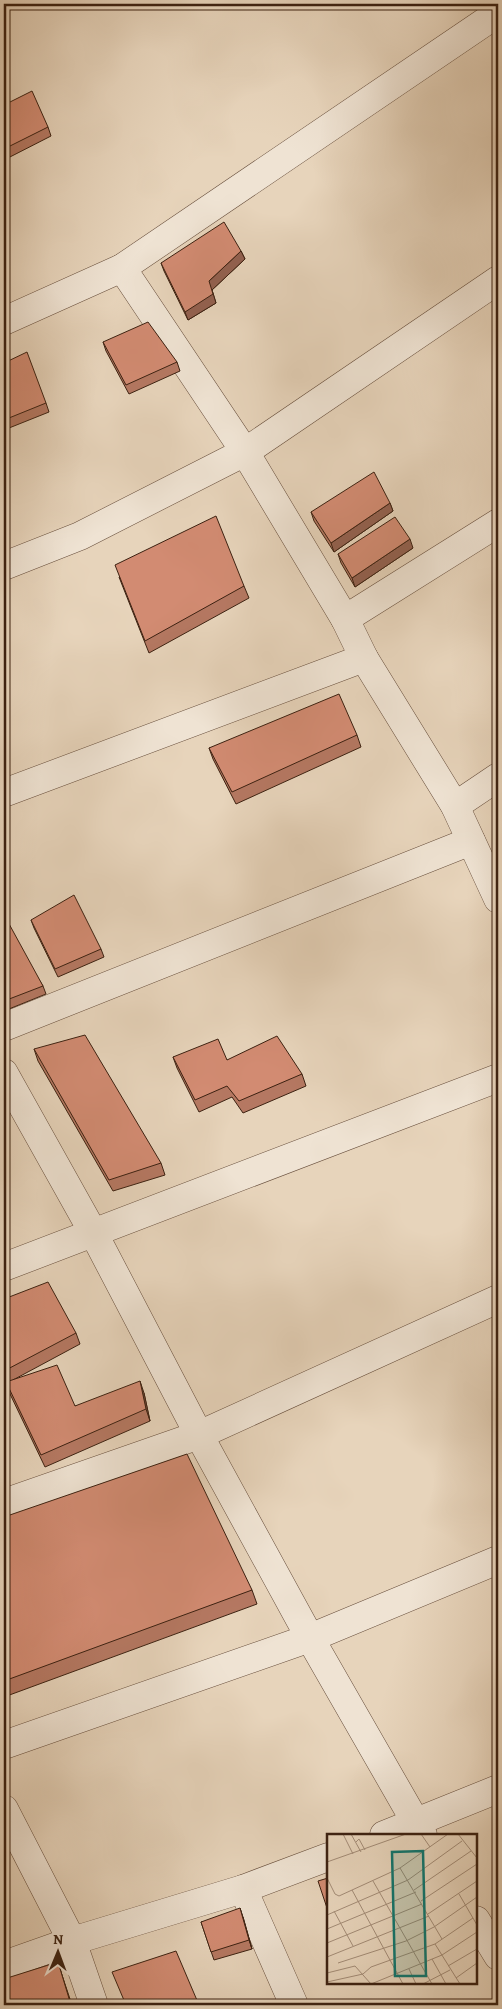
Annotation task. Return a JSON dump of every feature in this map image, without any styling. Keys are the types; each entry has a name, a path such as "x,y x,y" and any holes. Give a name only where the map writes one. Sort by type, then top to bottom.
{"street":[{"path":"4,321 122,268 498,12"},
{"path":"122,268 245,452 345,619 364,658 455,806 498,899"},
{"path":"4,566 80,536 245,452 498,280"},
{"path":"345,619 498,523"},
{"path":"4,793 364,658"},
{"path":"455,806 498,777"},
{"path":"4,1027 471,841"},
{"path":"4,1074 94,1234 199,1435 310,1638 420,1829"},
{"path":"4,1267 498,1078"},
{"path":"4,1503 199,1435 498,1299"},
{"path":"4,1746 310,1638 498,1560"},
{"path":"390,1834 420,1829 498,1789"},
{"path":"4,1809 72,1941 94,2005"},
{"path":"4,1965 72,1941 243,1889 327,1857"},
{"path":"243,1889 294,2005"},
{"path":"477,1922 498,1956"}],"building":[{"path":"32,91 48,127 4,149 4,105"},
{"path":"224,222 241,251 209,281 213,294 185,312 161,263"},
{"path":"148,322 177,362 126,385 103,342"},
{"path":"27,352 46,403 4,420 4,363"},
{"path":"374,472 390,503 331,543 311,512"},
{"path":"216,516 244,586 145,641 115,565"},
{"path":"395,517 410,539 352,578 338,554"},
{"path":"339,694 357,735 232,792 209,748"},
{"path":"74,895 101,949 55,969 31,920"},
{"path":"8,922 43,986 4,1001 4,924"},
{"path":"85,1035 161,1163 109,1180 34,1049"},
{"path":"277,1036 302,1074 239,1101 227,1086 195,1100 173,1057 218,1039 227,1060"},
{"path":"48,1282 76,1333 4,1371 4,1299"},
{"path":"57,1365 75,1406 140,1381 146,1409 41,1455 6,1382"},
{"path":"187,1454 252,1590 4,1681 4,1517"},
{"path":"327,1878 327,1908 318,1881"},
{"path":"240,1908 249,1940 211,1952 201,1922"},
{"path":"176,1951 199,2005 126,2005 112,1972"},
{"path":"58,1962 71,2005 4,2005 4,1979"}]}
